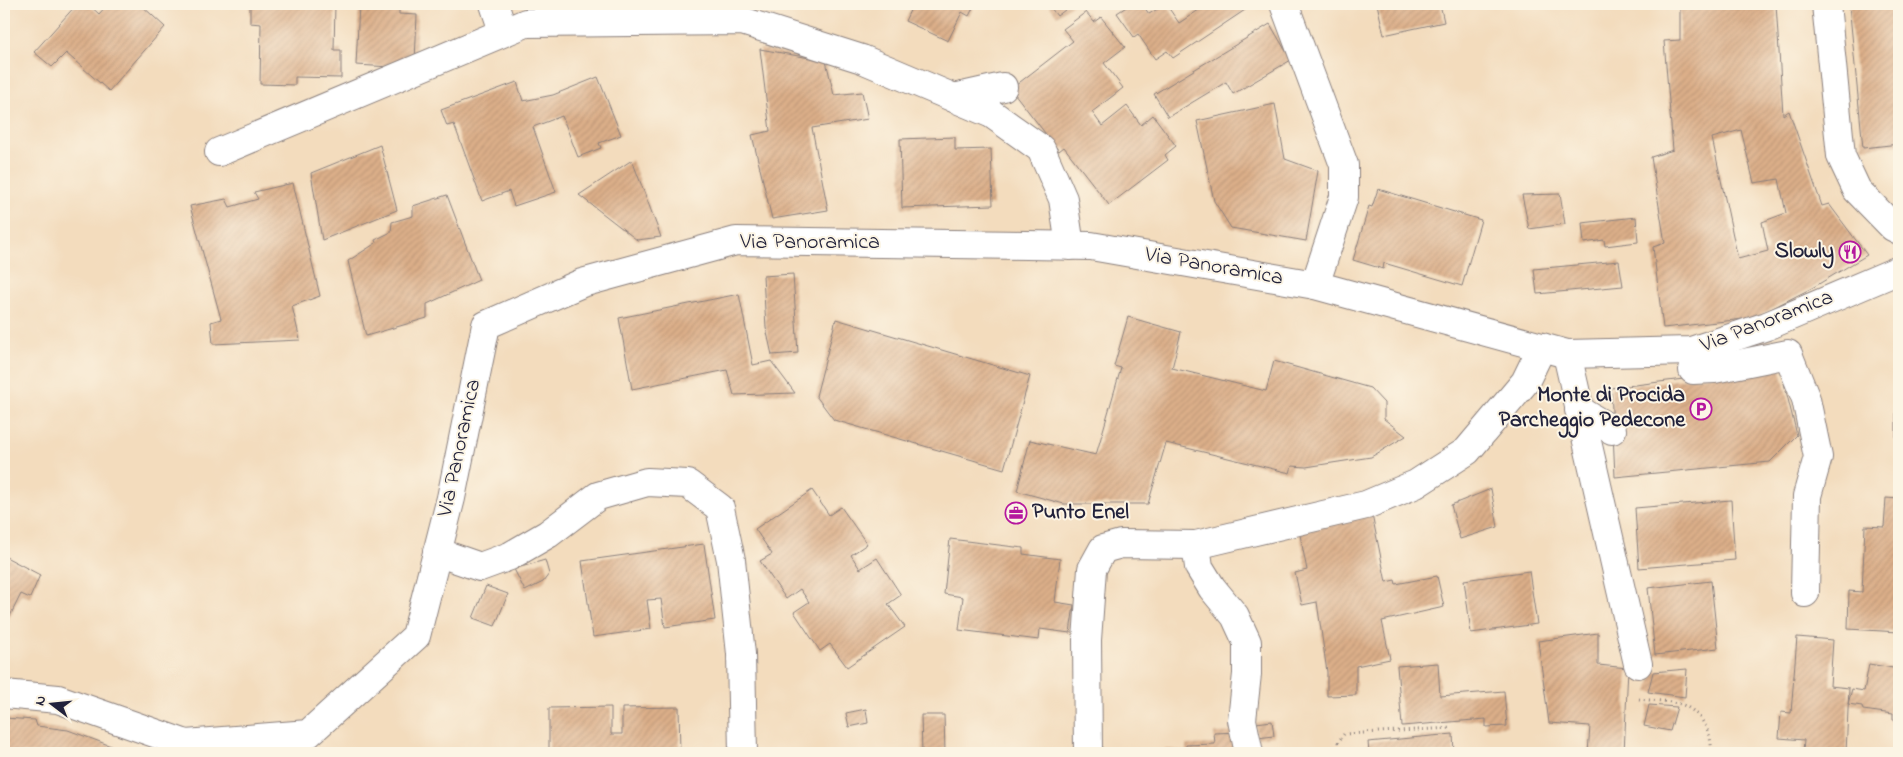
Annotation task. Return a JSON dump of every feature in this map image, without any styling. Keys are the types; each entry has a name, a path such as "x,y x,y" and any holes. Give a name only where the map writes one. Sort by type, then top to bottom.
{"street":[{"path":"494,4 503,31"},
{"path":"1284,4 1344,165 1344,197 1315,285"},
{"path":"1826,4 1841,156 1857,190 1893,227 1899,230"},
{"path":"219,152 503,31 526,23 717,12 862,58 992,114 1041,149 1064,199 1070,246"},
{"path":"954,98 1003,87"},
{"path":"1064,199 1093,231 1125,252"},
{"name":"Via Panoramica","path":"4,694 58,699 186,744 308,734 416,636 451,498 486,324 582,282 736,241 1091,246 1315,285 1554,350 1692,366 1767,326 1899,270"},
{"path":"1088,753 1087,640 1092,569 1103,549 1120,544 1196,545 1366,505 1416,484 1467,451 1554,350 1579,410 1638,664"},
{"path":"1692,366 1714,370 1788,354 1806,399 1818,457 1807,496 1805,593"},
{"path":"1579,410 1612,430"},
{"path":"437,552 480,567 510,556 540,538 598,496 647,482 688,484 720,508 731,560 741,654 743,753"},
{"path":"1196,545 1199,566 1212,588 1235,616 1247,642 1247,674 1242,720 1250,753"}],"path":[{"path":"1639,699 1682,705 1700,718 1712,740 1711,753"},
{"path":"1339,753 1338,742 1344,734 1452,728"}],"building":[{"path":"77,4 88,4 99,14 108,4 140,4 165,27 109,91 66,53 52,67 34,52"},
{"path":"250,4 335,4 334,50 341,50 341,78 295,77 295,85 260,84 261,24 250,23"},
{"path":"359,4 399,4 399,14 417,15 415,62 391,67 356,65"},
{"path":"913,4 975,4 969,16 962,12 948,41 905,21"},
{"path":"1048,4 1073,4 1057,16"},
{"path":"1131,4 1142,4 1149,14 1166,4 1179,23 1208,4 1254,4 1173,58 1167,51 1155,59 1138,34 1134,37 1117,13"},
{"path":"1377,4 1440,4 1444,22 1384,35"},
{"path":"1685,4 1776,4 1783,115 1789,111 1822,206 1829,204 1867,255 1812,288 1753,318 1663,328 1653,247 1665,243 1651,157 1673,150 1664,41 1680,40 1680,8 1685,7","holes":["1741,130 1754,183 1779,179 1786,213 1762,222 1768,251 1738,259 1712,138"]},
{"path":"1849,4 1899,4 1899,144 1863,148"},
{"path":"1086,12 1094,22 1101,17 1125,47 1104,63 1123,88 1092,112 1102,126 1127,106 1141,125 1153,115 1176,146 1165,155 1168,160 1109,205 1064,147 1059,151 1011,89 1073,41 1063,29"},
{"path":"1270,24 1291,60 1233,94 1226,82 1168,117 1154,94"},
{"path":"760,49 826,61 834,95 862,92 868,119 812,128 828,210 772,219 752,135 770,131"},
{"path":"598,77 621,135 599,143 601,148 578,157 562,116 533,127 556,192 514,206 509,191 482,201 454,124 447,126 441,110 517,82 523,101 553,95"},
{"path":"1275,104 1285,159 1318,171 1306,241 1231,228 1214,201 1197,121"},
{"path":"955,137 955,150 991,149 993,205 902,208 900,139"},
{"path":"380,145 397,210 322,240 311,173"},
{"path":"632,160 661,237 637,240 579,195"},
{"path":"293,183 320,296 292,306 300,340 213,344 211,322 221,319 190,206 226,199 230,207 258,199 254,192"},
{"path":"1378,189 1481,220 1462,286 1384,263 1383,269 1353,260 1369,206 1372,207"},
{"path":"1560,194 1565,224 1529,229 1522,195"},
{"path":"447,195 479,280 427,304 427,318 366,336 348,261 376,243 375,240 391,232 392,222 413,216 413,206"},
{"path":"1636,217 1638,242 1605,246 1604,240 1584,243 1582,223"},
{"path":"1619,261 1623,286 1537,294 1534,269"},
{"path":"793,274 798,353 772,355 766,328 763,276"},
{"path":"739,294 753,365 771,361 795,393 734,395 727,370 632,389 619,318"},
{"path":"1128,317 1181,332 1172,368 1266,391 1274,361 1370,388 1384,403 1384,419 1406,436 1371,457 1306,467 1292,466 1290,473 1166,443 1148,504 1064,504 1017,491 1030,440 1096,455 1121,368 1114,366"},
{"path":"836,319 1030,376 1004,469 834,420 816,396"},
{"name":"Monte di Procida Parcheggio Pedecone","path":"1780,367 1797,435 1770,462 1615,477 1611,388"},
{"path":"1896,377 1899,377 1899,444 1896,444"},
{"path":"1491,489 1498,527 1460,539 1451,505"},
{"path":"812,490 829,515 841,507 867,544 851,555 860,569 877,558 901,595 888,604 905,627 847,667 830,644 820,651 794,612 809,602 800,589 786,599 760,561 772,554 755,529"},
{"path":"1886,498 1899,499 1899,632 1848,629 1849,591 1862,592 1865,526 1884,527"},
{"path":"1731,500 1735,560 1639,568 1635,508"},
{"path":"1371,510 1386,582 1395,580 1396,584 1437,576 1444,607 1382,621 1390,659 1356,666 1356,695 1327,696 1327,672 1317,602 1302,605 1295,573 1307,570 1298,525"},
{"path":"950,539 1023,548 1023,554 1060,559 1055,602 1074,605 1070,633 1040,629 1039,640 959,630 963,597 944,594"},
{"path":"704,544 715,620 665,627 661,599 647,600 651,629 593,637 582,561"},
{"path":"4,556 40,575 30,598 21,594 6,624 4,623"},
{"path":"545,560 549,574 543,582 525,591 514,569"},
{"path":"1529,571 1537,624 1471,633 1464,580"},
{"path":"1711,581 1718,648 1655,655 1648,588"},
{"path":"486,586 508,594 495,626 473,618"},
{"path":"1598,633 1598,665 1628,668 1624,753 1588,753 1590,726 1549,723 1538,641"},
{"path":"1797,637 1833,640 1830,686 1849,688 1846,753 1803,751 1804,740 1779,738 1781,712 1791,713"},
{"path":"1438,663 1440,696 1504,691 1507,726 1486,727 1486,719 1402,726 1397,666"},
{"path":"1869,664 1899,669 1899,720 1893,720 1893,714 1863,710 1862,706 1848,704 1852,689 1864,691"},
{"path":"1687,669 1685,697 1648,692 1653,672"},
{"path":"1649,705 1677,707 1670,731 1644,726"},
{"path":"611,707 611,734 622,734 622,708 679,707 680,753 549,753 549,708"},
{"path":"866,709 868,723 849,727 846,713"},
{"path":"921,715 944,715 945,753 922,753"},
{"path":"4,718 35,720 37,726 68,730 130,753 4,753"},
{"path":"1272,721 1274,736 1257,738 1256,723"},
{"path":"1240,732 1241,753 1164,753 1165,749 1186,751 1186,745 1215,744 1214,733"},
{"path":"1453,734 1454,753 1369,753 1368,742"}],"place":[{"name":"Slowly","path":"1850,252"},
{"name":"Monte di Procida Parcheggio Pedecone","path":"1701,409"},
{"name":"Punto Enel","path":"1016,513"}]}
